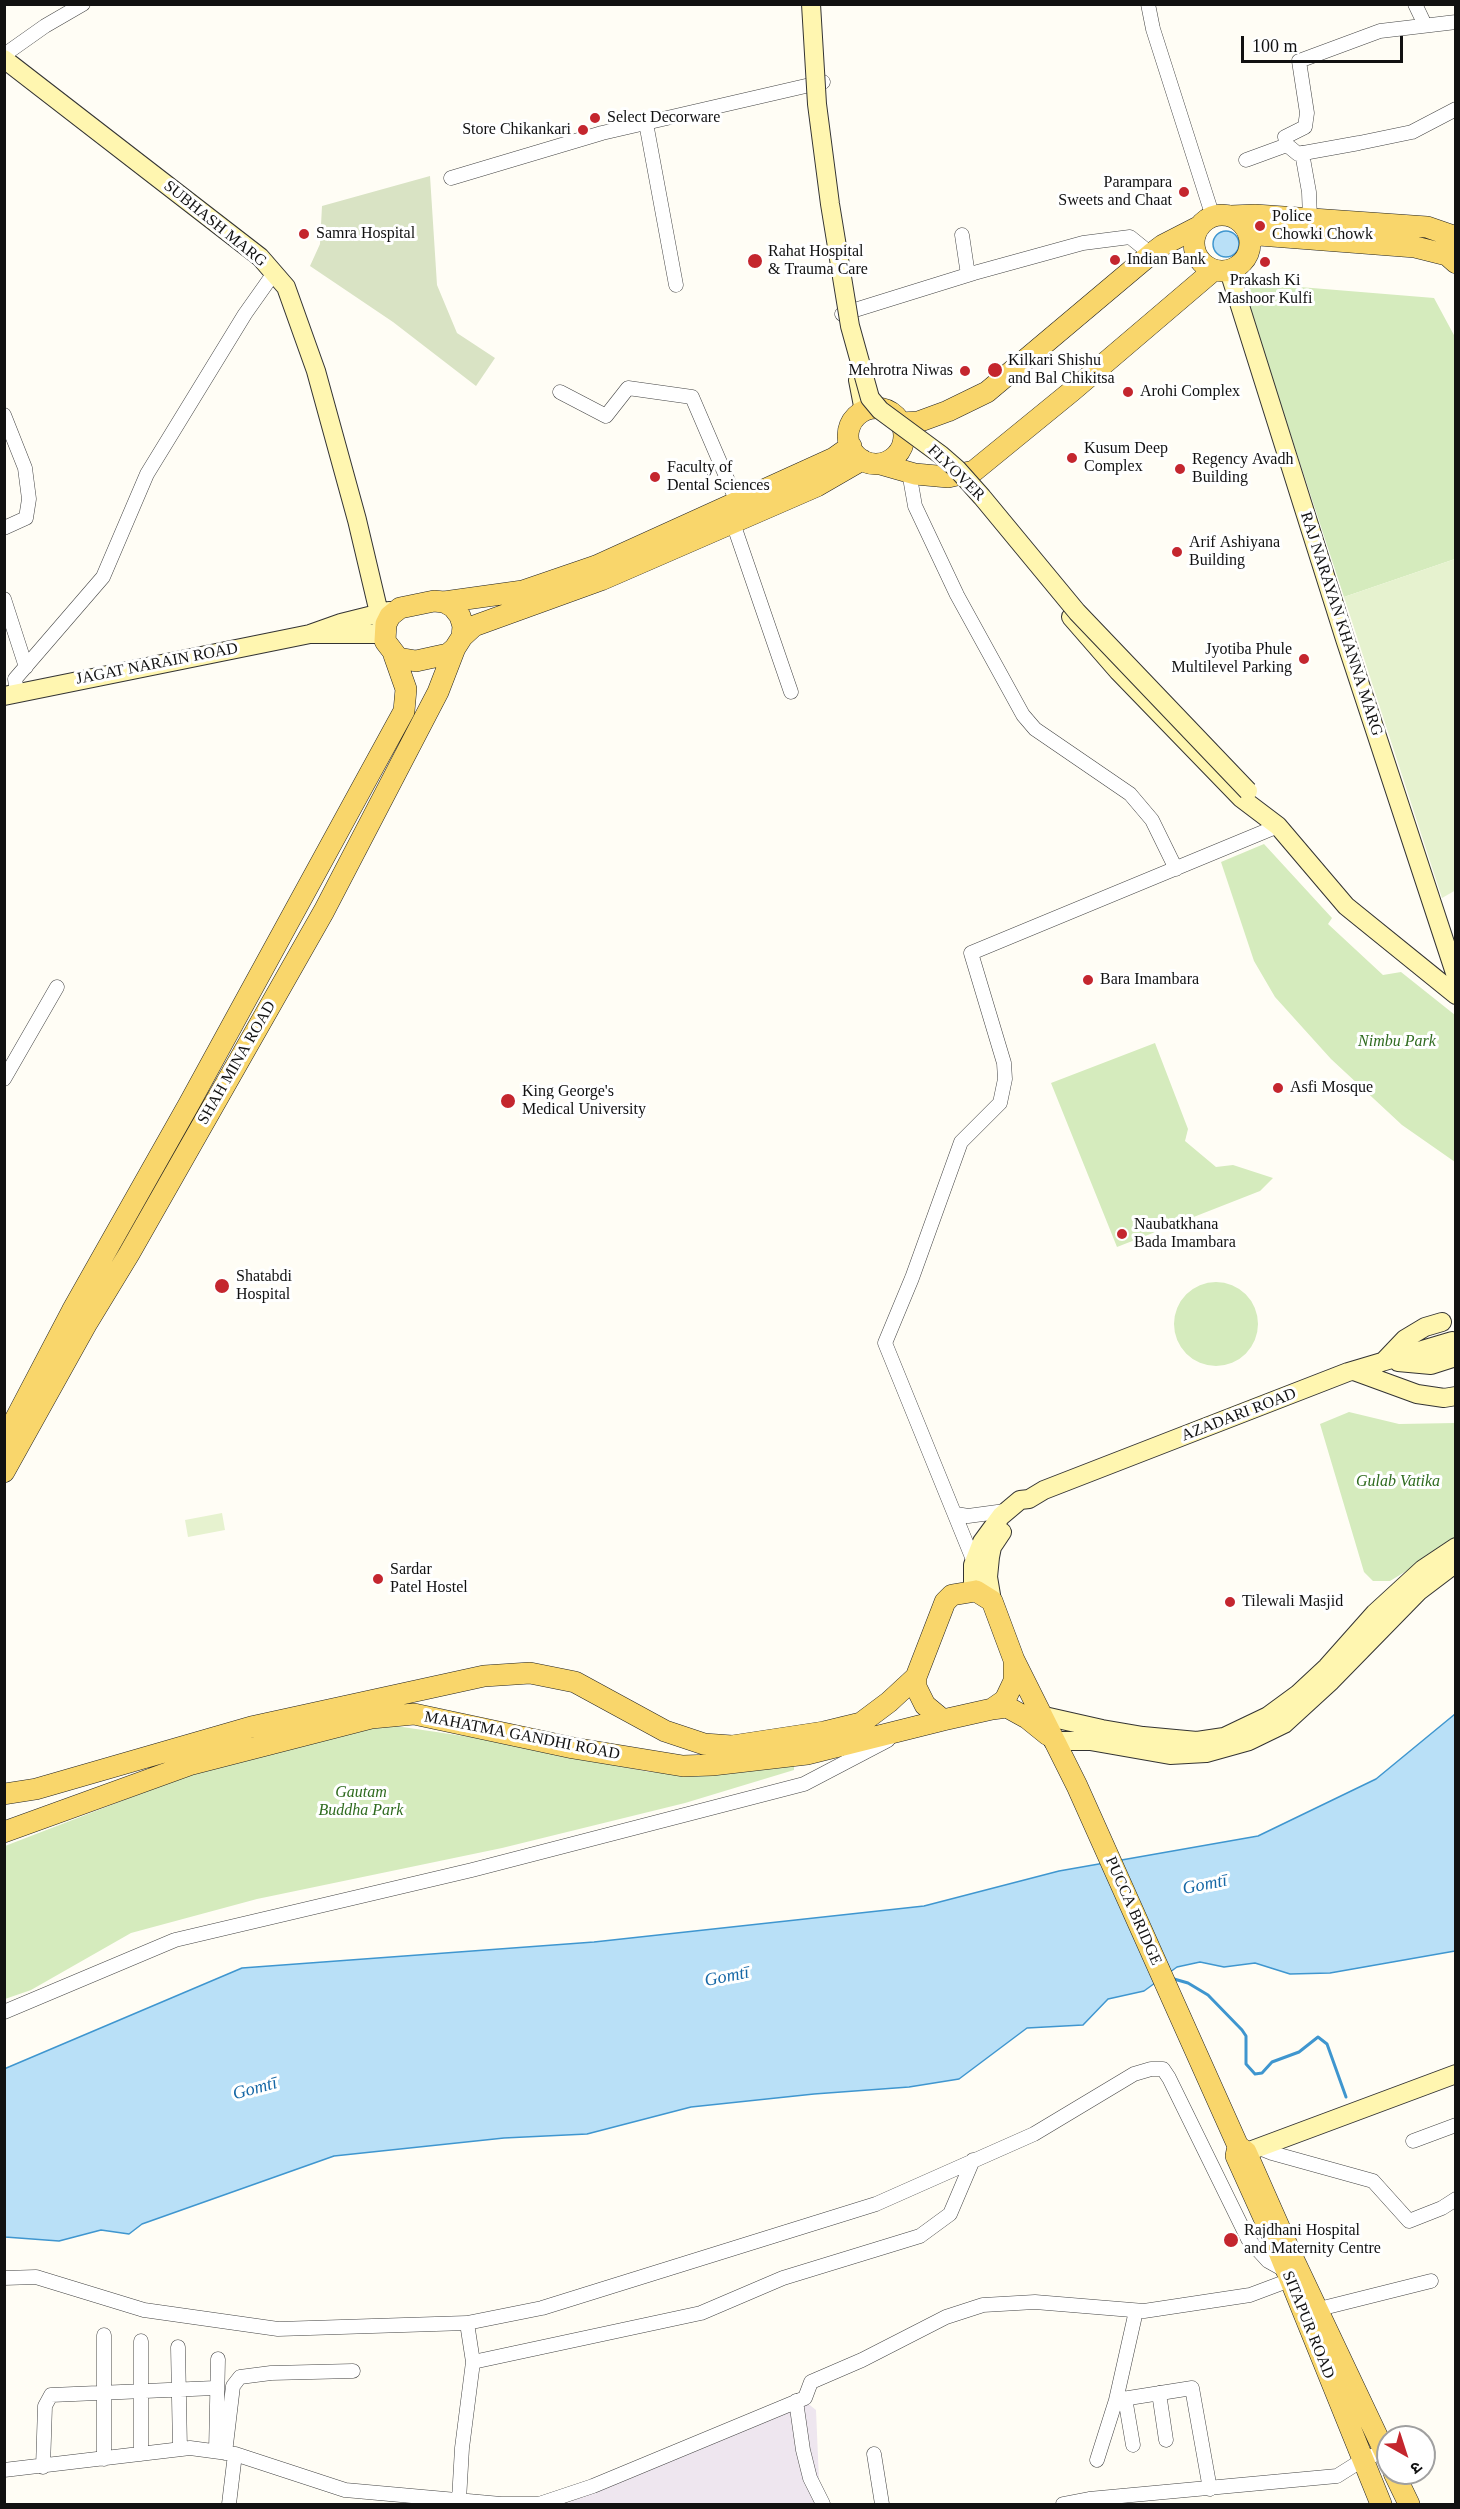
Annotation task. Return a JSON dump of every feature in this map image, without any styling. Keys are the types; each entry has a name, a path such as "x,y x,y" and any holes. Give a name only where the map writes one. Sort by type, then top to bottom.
{"main road":[{"path":"805,4 830,166 847,312 864,411"},
{"name":"FLYOVER","path":"810,4 817,104 830,204 850,326 870,398 880,410 941,455 957,470 1077,612 1248,791 1278,826"},
{"path":"817,84 818,4"},
{"name":"SUBHASH MARG","path":"4,57 260,257 286,287 316,370 357,520 382,624"},
{"path":"901,423 918,422 948,411 987,392 1151,254 1163,245 1215,220 1255,215 1427,227 1455,237"},
{"path":"644,553 596,566 523,591 444,602 434,601 400,608 382,624 387,646 394,655 413,661 448,654 474,626 601,580 644,553 735,513 817,486 865,456 897,455 903,444 904,432 895,414 885,409 875,408 864,411 854,418 848,437 865,456 909,472 948,477 974,471 1221,270 1243,262 1249,252 1250,240 1241,222 1215,220 1196,234 1195,251 1204,265 1221,270"},
{"path":"1250,240 1259,235 1415,247 1447,255 1455,263"},
{"name":"RAJ NARAYAN KHANNA MARG","path":"1221,270 1455,976"},
{"path":"847,312 875,395 885,409"},
{"path":"974,471 1064,609 1118,671 1241,798 1278,826 1346,906 1455,995"},
{"name":"SUBHASH MARG","path":"357,520 368,538 386,597 400,608"},
{"path":"444,602 453,607 460,616 463,626 459,643"},
{"name":"JAGAT NARAIN ROAD","path":"11,694 310,634 382,624"},
{"name":"SHAH MINA ROAD","path":"4,1472 81,1333 116,1256 199,1109 262,1019 324,911 438,692 459,643"},
{"name":"SHAH MINA ROAD","path":"199,1109 241,1009 404,711 406,689 394,655"},
{"path":"339,830 361,841"},
{"path":"241,1009 262,1019"},
{"name":"SHAH MINA ROAD","path":"4,1441 72,1311 116,1256"},
{"name":"AZADARI ROAD","path":"1005,1511 1020,1500 1029,1499 1044,1490 1384,1361 1406,1339 1425,1327 1442,1322"},
{"path":"1384,1361 1431,1365 1454,1349"},
{"path":"1354,1371 1417,1394 1444,1398 1455,1396"},
{"path":"1029,1499 1027,1506 1005,1528 992,1547 988,1569 992,1601 1014,1660 1052,1739"},
{"path":"973,1591 974,1562 982,1542 1005,1511"},
{"path":"992,1601 985,1595 973,1591 952,1595 945,1602 916,1677 916,1687 925,1705 944,1719 1007,1707 1027,1718 1052,1739 1090,1741 1170,1755 1206,1753 1249,1741 1284,1724 1331,1681 1375,1624 1423,1569 1455,1547"},
{"path":"1040,1715 1143,1736 1197,1741 1224,1737 1268,1716 1298,1694 1375,1624 1455,1563"},
{"path":"992,1709 1005,1700 1014,1681 1014,1660"},
{"name":"MAHATMA GANDHI ROAD","path":"4,1794 36,1789 251,1727 484,1676 530,1673 575,1682 665,1731 704,1744 732,1746 824,1732 861,1723 889,1702 916,1677"},
{"path":"410,1693 414,1714"},
{"name":"MAHATMA GANDHI ROAD","path":"4,1832 192,1764 371,1718 414,1714 539,1741 683,1766 807,1754 944,1719"},
{"path":"661,1763 665,1731"},
{"name":"PUCCA BRIDGE","path":"1052,1739 1077,1786 1190,2036"},
{"path":"4,1782 36,1789"},
{"name":"SITAPUR ROAD","path":"1190,2036 1376,2433"},
{"path":"1244,2150 1455,2074"},
{"name":"SITAPUR ROAD","path":"1244,2150 1288,2276 1329,2381 1382,2505"},
{"path":"1400,2485 1409,2505"}],"street":[{"path":"4,57 45,26 83,4"},
{"path":"1148,4 1152,29 1215,220"},
{"path":"1415,4 1425,26"},
{"path":"1455,22 1380,31 1299,61 1307,113 1305,127 1286,137 1287,144 1298,154 1412,132 1455,109"},
{"path":"451,178 646,123 817,84"},
{"path":"646,123 676,285"},
{"path":"1246,160 1287,144"},
{"path":"1302,153 1309,192 1310,219"},
{"path":"962,235 968,275"},
{"path":"847,312 1083,243 1131,237 1151,254"},
{"path":"11,694 15,680 103,577 147,474 245,314 274,273"},
{"path":"560,392 606,416 628,388 692,397 735,513 791,692"},
{"path":"4,415 25,468 29,499 26,518 4,528"},
{"path":"909,472 915,506 957,595 1023,715 1035,729 1130,794 1152,820 1176,869"},
{"path":"4,599 26,667"},
{"path":"974,1562 885,1343 912,1278 961,1142 1000,1103 1005,1079 1004,1063 971,953 1278,826"},
{"path":"4,1079 57,987"},
{"path":"956,1514 968,1516 1005,1511"},
{"path":"4,2012 175,1940 472,1870 804,1784 912,1729"},
{"path":"4,2278 36,2277 144,2310 278,2329 467,2323 542,2308 876,2204 1034,2134 1134,2074 1151,2068 1163,2069 1248,2239 1268,2261 1288,2276 1250,2295 1191,2306 1136,2311 1035,2302 983,2306 944,2318 862,2360 811,2382 804,2398 594,2486 539,2504 467,2502 345,2490 225,2452 180,2449 4,2470"},
{"path":"1413,2141 1455,2127"},
{"path":"1244,2150 1373,2181 1408,2221 1442,2208 1455,2199"},
{"path":"473,2362 701,2313 783,2278 920,2236 950,2214 974,2160"},
{"path":"1319,2309 1431,2281"},
{"path":"1097,2460 1120,2399 1136,2311"},
{"path":"467,2323 473,2362 462,2448 467,2502"},
{"path":"104,2335 104,2459"},
{"path":"141,2341 141,2454"},
{"path":"178,2348 180,2449"},
{"path":"218,2359 215,2388 225,2452 229,2505"},
{"path":"225,2452 233,2386 240,2377 271,2373 353,2371"},
{"path":"44,2467 45,2406 51,2395 215,2388"},
{"path":"1120,2399 1192,2388 1210,2489"},
{"path":"1159,2393 1166,2440"},
{"path":"1120,2399 1133,2445"},
{"path":"796,2401 803,2450 810,2478 823,2505"},
{"path":"874,2454 882,2505"},
{"path":"1063,2505 1089,2499 1337,2476 1364,2459 1376,2457"}],"shaded area":[{"path":"806,2402 816,2410 820,2504 565,2504"}],"green space":[{"path":"430,176 437,285 457,333 495,358 476,386 393,322 310,266 320,244 322,206"},
{"path":"1251,283 1434,298 1455,337 1455,559 1344,597 1244,292"},
{"path":"1455,559 1456,890 1442,898 1344,597"},
{"name":"Nimbu Park","path":"1264,844 1332,918 1328,924 1383,975 1401,972 1455,1015 1455,1162 1402,1125 1331,1059 1275,997 1254,961 1221,862"},
{"path":"1155,1043 1188,1129 1185,1141 1216,1167 1233,1165 1273,1178 1260,1191 1117,1247 1051,1083"},
{"path":"1208,1282 1224,1282 1240,1289 1251,1300 1258,1316 1255,1340 1246,1354 1224,1366 1208,1366 1192,1359 1181,1348 1174,1332 1174,1316 1181,1300 1192,1289"},
{"name":"Gulab Vatika","path":"1349,1412 1399,1424 1455,1423 1455,1541 1390,1581 1373,1581 1364,1572 1320,1424"},
{"path":"222,1513 225,1530 188,1537 185,1520"},
{"name":"Gautam Buddha Park","path":"389,1725 497,1741 649,1772 696,1774 794,1761 794,1770 685,1803 502,1848 257,1899 131,1933 31,1990 5,1999 5,1846 189,1775 346,1728"}],"water":[{"path":"1226,231 1236,234 1239,244 1236,254 1226,257 1216,254 1213,244 1216,234"},
{"name":"Gomtī","path":"1455,1714 1455,1951 1330,1973 1290,1974 1255,1963 1224,1967 1200,1962 1177,1967 1144,1991 1108,1999 1083,2025 1027,2028 959,2079 909,2087 691,2107 587,2134 504,2138 334,2156 142,2224 129,2234 101,2230 59,2241 5,2237 4,2069 242,1968 594,1942 924,1906 1059,1871 1258,1836 1376,1779"}],"waterway":[{"path":"1174,1979 1188,1983 1208,1995 1242,2030 1246,2036 1246,2064 1255,2074 1262,2073 1272,2062 1299,2052 1318,2037 1327,2044 1346,2097"}],"place":[{"name":"Select Decorware","path":"595,118"},
{"name":"Store Chikankari","path":"583,130"},
{"name":"Parampara Sweets and Chaat","path":"1184,192"},
{"name":"Police Chowki Chowk","path":"1260,226"},
{"name":"Samra Hospital","path":"304,234"},
{"name":"Indian Bank","path":"1115,260"},
{"name":"Rahat Hospital & Trauma Care","path":"755,261"},
{"name":"Prakash Ki Mashoor Kulfi","path":"1265,262"},
{"name":"Kilkari Shishu and Bal Chikitsa","path":"995,370"},
{"name":"Mehrotra Niwas","path":"965,371"},
{"name":"Arohi Complex","path":"1128,392"},
{"name":"Kusum Deep Complex","path":"1072,458"},
{"name":"Regency Avadh Building","path":"1180,469"},
{"name":"Faculty of Dental Sciences","path":"655,477"},
{"name":"Arif Ashiyana Building","path":"1177,552"},
{"name":"Jyotiba Phule Multilevel Parking","path":"1304,659"},
{"name":"Bara Imambara","path":"1088,980"},
{"name":"Asfi Mosque","path":"1278,1088"},
{"name":"King George's Medical University","path":"508,1101"},
{"name":"Naubatkhana Bada Imambara","path":"1122,1234"},
{"name":"Shatabdi Hospital","path":"222,1286"},
{"name":"Sardar Patel Hostel","path":"378,1579"},
{"name":"Tilewali Masjid","path":"1230,1602"},
{"name":"Rajdhani Hospital and Maternity Centre","path":"1231,2240"}]}
